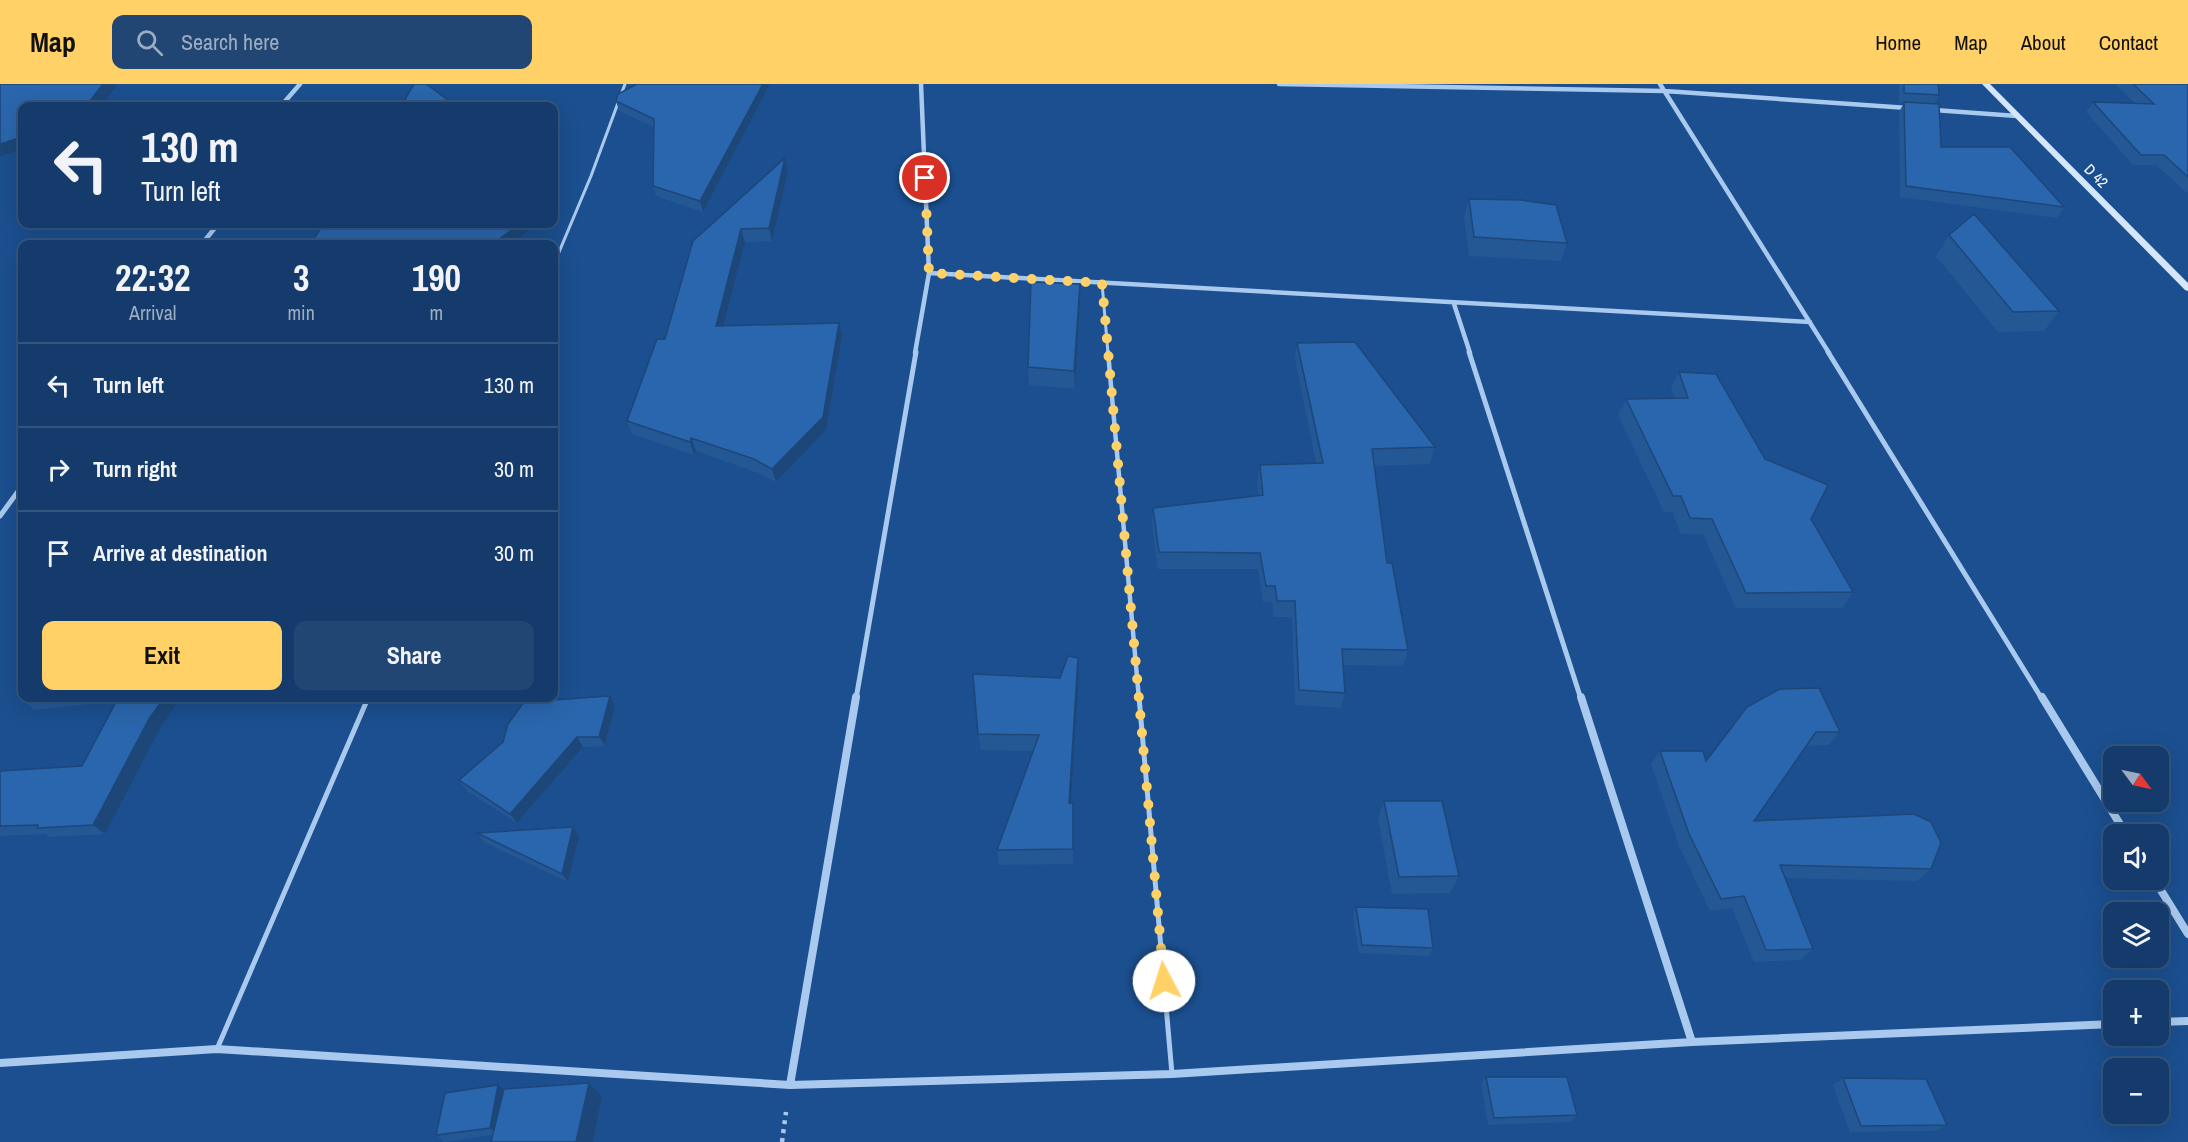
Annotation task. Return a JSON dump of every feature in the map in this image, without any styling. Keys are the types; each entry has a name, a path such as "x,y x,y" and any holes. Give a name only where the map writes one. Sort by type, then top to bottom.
{"street":[{"path":"284,102 300,84"},
{"path":"790,1084 929,273 921,84"},
{"path":"1279,84 1665,91 1911,108"},
{"path":"1660,84 1810,321 2120,824"},
{"name":"D 42","path":"1986,84 2188,288"},
{"path":"1923,109 2017,116"},
{"path":"205,240 215,228"},
{"path":"929,273 1454,304 1810,321"},
{"path":"1454,304 1692,1042"},
{"path":"0,516 18,491"},
{"path":"2161,890 2188,934"},
{"path":"2169,1022 2188,1021"},
{"path":"0,1063 217,1049 790,1084 1172,1074 1692,1042 2103,1024"}],"lane":[{"path":"558,254 591,176 625,84"},
{"path":"1102,283 1172,1074"},
{"path":"217,1049 366,702"}],"building":[{"path":"0,84 103,84 89,102 18,102 18,138 0,144"},
{"path":"414,84 426,84 451,102 403,102"},
{"path":"637,84 763,84 700,201 653,186 654,119 616,101 618,94"},
{"path":"1904,84 1938,84 1939,95 1904,93"},
{"path":"2133,84 2188,84 2188,177 2164,155 2141,155 2093,102 2154,104"},
{"path":"1904,102 1939,104 1941,147 2010,147 2064,207 1906,186"},
{"path":"785,158 769,228 741,229 716,326 839,323 823,417 772,469 754,459 691,438 690,442 627,421 657,339 665,339 693,241"},
{"path":"1469,199 1521,200 1556,205 1567,243 1474,237"},
{"path":"1974,214 2059,311 2013,312 1949,235"},
{"path":"321,228 514,228 498,240 313,240"},
{"path":"1031,282 1080,284 1074,371 1028,367"},
{"path":"1355,342 1435,447 1372,449 1387,563 1392,563 1408,650 1342,649 1345,693 1299,690 1295,601 1277,601 1275,586 1266,586 1260,553 1159,552 1153,508 1263,495 1260,465 1323,463 1297,343"},
{"path":"1679,372 1716,374 1765,459 1828,485 1811,519 1853,592 1746,593 1712,519 1690,518 1681,496 1673,496 1626,399 1688,398"},
{"path":"1068,656 1078,658 1069,803 1073,803 1073,849 997,850 1039,735 978,734 973,674 1060,678"},
{"path":"1819,688 1840,732 1816,732 1754,821 1914,814 1931,822 1941,843 1931,869 1780,865 1813,949 1766,950 1744,896 1721,899 1689,834 1660,751 1703,751 1706,761 1747,707 1780,689"},
{"path":"610,696 599,737 577,737 510,814 459,780 503,742 508,724 524,702 558,702 558,700"},
{"path":"116,702 161,702 149,719 93,825 37,828 38,825 0,826 0,771 82,766"},
{"path":"1384,801 1442,801 1459,876 1399,877"},
{"path":"573,827 562,874 477,833"},
{"path":"1356,907 1428,909 1433,948 1362,945"},
{"path":"1486,1077 1567,1077 1577,1115 1494,1118"},
{"path":"1843,1078 1926,1079 1947,1125 1861,1126"},
{"path":"589,1083 576,1142 491,1142 504,1089"},
{"path":"498,1085 490,1128 436,1135 445,1093"}],"route":[{"path":"925,178 929,273 1102,283 1164,981"}]}
